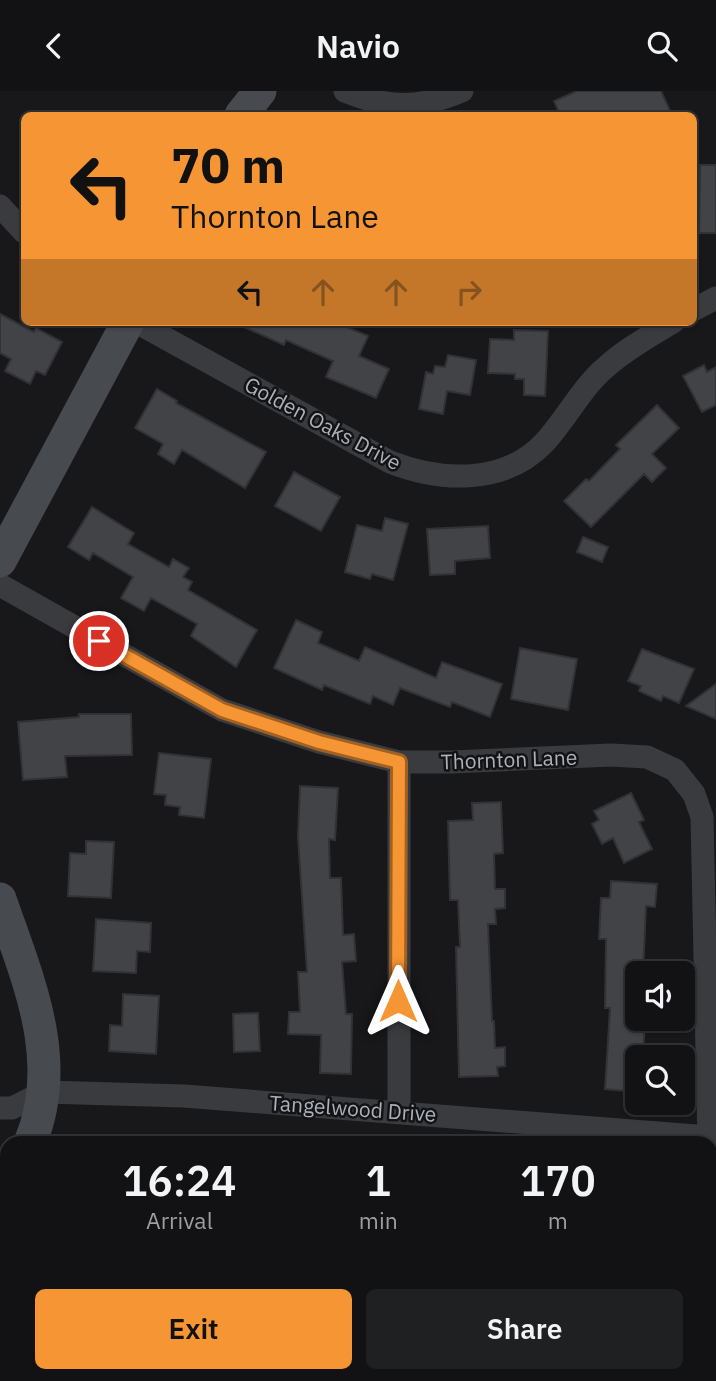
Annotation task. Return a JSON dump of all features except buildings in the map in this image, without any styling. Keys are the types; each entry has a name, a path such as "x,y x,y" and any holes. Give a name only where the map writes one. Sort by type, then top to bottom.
{"street":[{"path":"243,112 260,91"},
{"path":"345,91 382,104 419,106 462,91"},
{"path":"0,206 21,229"},
{"path":"697,308 716,298"},
{"path":"0,561 126,326"},
{"name":"Golden Oaks Drive","path":"143,326 390,462 435,475 458,476 481,475 525,459 544,443 604,368 635,344 666,326"},
{"name":"Thornton Lane","path":"0,585 222,710 319,742 399,762 611,755 647,757 675,770 694,794 702,817 709,1136"},
{"path":"399,762 399,1111"},
{"path":"0,899 42,1030 46,1062 44,1092 33,1136"},
{"name":"Tangelwood Drive","path":"0,1108 12,1108 44,1092 184,1096 399,1111 666,1136"}],"route":[{"path":"99,641 222,710 319,742 399,762 398,1001"}]}
